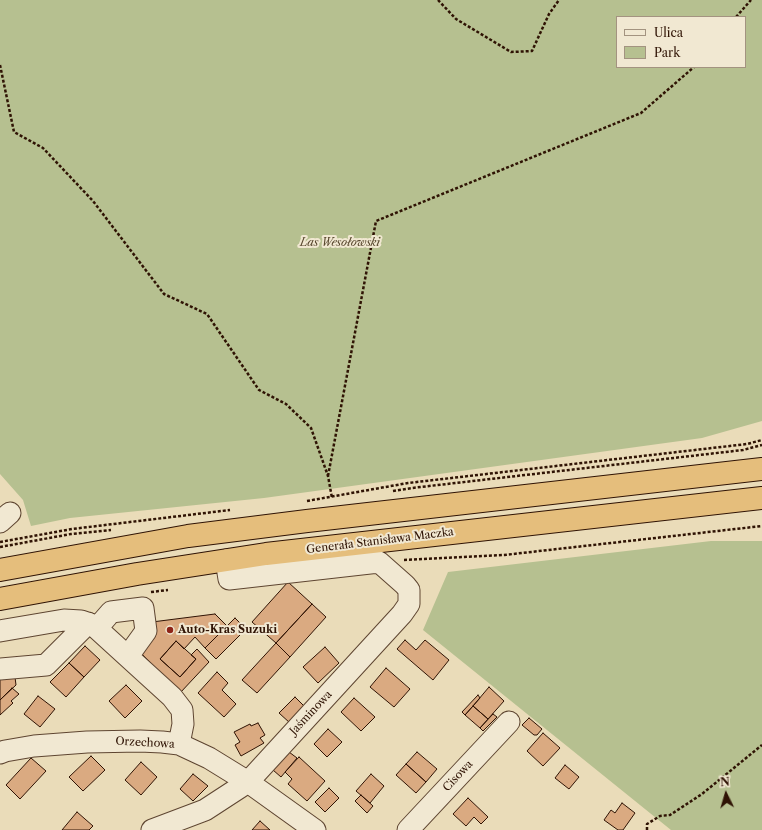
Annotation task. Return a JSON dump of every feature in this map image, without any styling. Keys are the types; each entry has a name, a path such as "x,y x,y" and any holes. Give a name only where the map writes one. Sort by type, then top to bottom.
{"highway":[{"path":"602,487 669,467 742,459 762,455"},
{"path":"0,570 188,536 762,469"},
{"name":"Generała Stanisława Maczka","path":"0,599 137,574 266,554 762,498"},
{"path":"605,516 663,521 731,512 762,511"}],"street":[{"path":"226,560 230,579 379,562"},
{"name":"Jaśminowa","path":"152,830 206,810 248,782 406,608 409,604 409,590 379,562"},
{"path":"0,670 46,665 92,625 111,612 143,608 146,631 128,656"},
{"path":"0,631 64,620 73,620 92,625 172,697 182,710 183,724 178,744"},
{"name":"Cisowa","path":"408,830 509,722"},
{"name":"Orzechowa","path":"0,753 34,746 87,742 140,741 178,744 209,758 248,782 315,830"}],"path":[{"path":"438,0 456,19 511,52 532,51 549,14 559,0"},
{"path":"737,16 751,0"},
{"path":"0,65 14,132 43,148 93,201 164,294 207,314 259,390 286,404 311,428 328,476 337,518"},
{"path":"328,476 376,221 641,113 693,68"},
{"path":"304,501 408,483 743,444 762,440"},
{"path":"0,542 72,528 237,510"},
{"path":"379,562 530,553 762,526"},
{"path":"647,830 647,824 660,816 670,815 702,794 762,745"}],"green space":[{"name":"Las Wesołowski","path":"0,0 762,0 762,421 702,438 264,498 70,518 31,526 23,500 0,474"},
{"path":"711,541 762,541 762,830 671,830 423,630 448,572"}],"building":[{"path":"288,582 312,604 276,643 252,622"},
{"path":"312,604 326,617 290,657 276,643"},
{"path":"215,614 227,626 205,648 195,637 184,649 176,641 160,659 180,677 196,659 191,655 197,649 209,662 180,693 141,653 155,637 152,622"},
{"path":"235,618 246,629 216,659 205,648"},
{"path":"405,640 416,650 425,640 449,660 433,680 397,649"},
{"path":"176,641 196,659 180,677 160,659"},
{"path":"276,643 290,657 257,693 242,680"},
{"path":"85,646 100,660 84,677 69,663"},
{"path":"325,647 339,663 318,683 303,667"},
{"path":"69,663 84,677 66,697 50,682"},
{"path":"386,668 410,689 394,707 370,687"},
{"path":"217,672 228,683 222,690 236,704 224,717 198,693"},
{"path":"15,677 16,685 0,700 0,678"},
{"path":"126,685 142,701 125,718 109,701"},
{"path":"489,687 504,701 488,719 473,706"},
{"path":"12,688 19,694 11,701 13,703 0,715 0,700"},
{"path":"478,695 480,698 465,715 462,712"},
{"path":"38,696 55,709 40,727 24,714"},
{"path":"295,697 305,707 290,723 279,713"},
{"path":"354,698 375,717 361,731 341,712"},
{"path":"473,706 488,719 480,728 465,715"},
{"path":"493,714 497,717 483,731 480,728"},
{"path":"529,718 542,729 537,735 534,735 522,725"},
{"path":"258,723 265,735 260,738 264,743 241,756 235,745 240,742 234,732 250,724 251,726"},
{"path":"328,729 342,742 327,757 314,744"},
{"path":"543,733 560,748 543,766 527,751"},
{"path":"289,752 297,758 281,777 273,770"},
{"path":"417,752 437,769 426,782 406,764"},
{"path":"91,756 105,770 83,791 69,777"},
{"path":"299,757 325,781 307,801 288,784 292,779 285,772"},
{"path":"31,758 46,771 20,799 6,785"},
{"path":"141,762 157,777 141,795 125,780"},
{"path":"406,764 426,782 416,793 396,775"},
{"path":"565,765 579,777 569,789 555,778"},
{"path":"193,774 208,786 193,801 180,789"},
{"path":"371,774 384,786 370,803 356,791"},
{"path":"329,788 339,798 325,812 315,802"},
{"path":"361,795 373,806 367,813 355,801"},
{"path":"468,798 488,817 481,824 474,817 466,826 453,814"},
{"path":"622,803 635,813 623,830 618,830 604,820 611,810 615,813"},
{"path":"77,812 93,826 89,830 62,830"},
{"path":"260,821 270,830 252,830"}],"place":[{"name":"Auto-Kras Suzuki","path":"170,630"}]}
